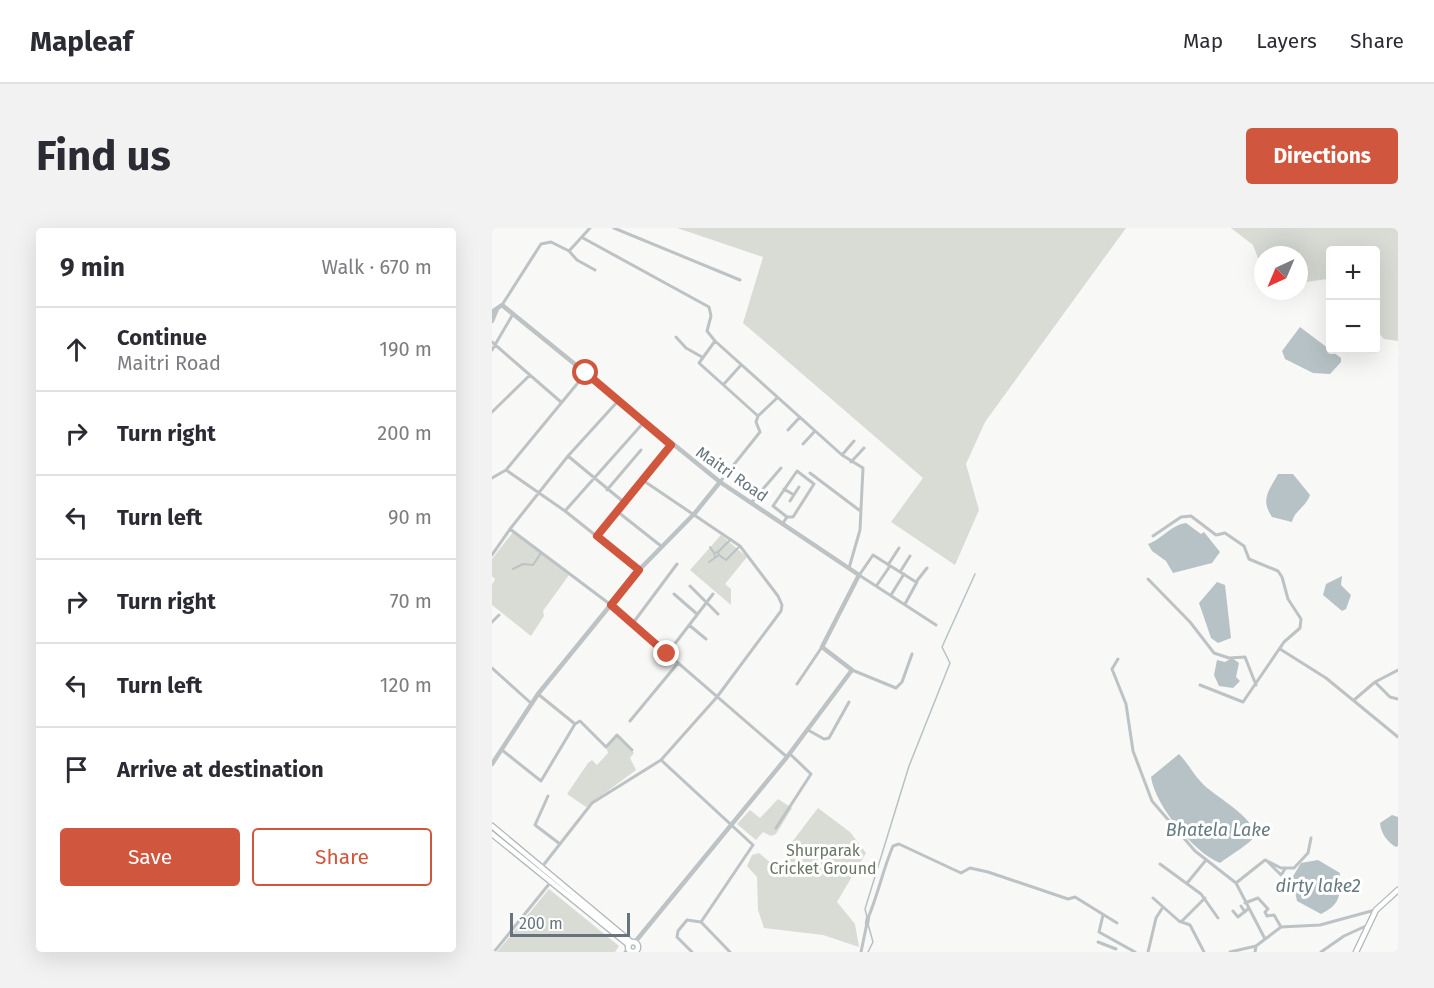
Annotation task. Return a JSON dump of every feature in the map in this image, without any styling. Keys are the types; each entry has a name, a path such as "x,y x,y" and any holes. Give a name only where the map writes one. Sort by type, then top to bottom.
{"main road":[{"path":"492,826 633,948 645,952"},
{"path":"492,834 540,869"},
{"path":"1356,952 1376,910 1398,890"}],"street":[{"path":"569,251 590,228"},
{"path":"614,228 740,280"},
{"path":"583,238 708,308 711,316 707,331 715,341 842,455 863,468 859,510 860,530 849,568"},
{"path":"492,321 541,244 551,242 569,251 577,260 595,270"},
{"path":"492,312 500,307"},
{"name":"Maitri Road","path":"500,307 513,314 671,445 720,482 936,625"},
{"path":"492,350 493,343 513,314"},
{"path":"676,337 686,348 702,357"},
{"path":"715,341 699,363 758,416"},
{"path":"493,343 561,402"},
{"path":"724,385 741,365"},
{"path":"492,478 506,470 586,373"},
{"path":"492,412 530,375"},
{"path":"492,764 538,694 639,570 695,513 760,430 756,424 758,416 777,398"},
{"path":"492,555 568,456 618,400"},
{"path":"788,430 800,417"},
{"path":"565,511 644,422"},
{"path":"803,444 815,431"},
{"path":"842,455 854,441"},
{"path":"597,536 626,504 671,445"},
{"path":"851,462 864,448"},
{"path":"607,490 641,450"},
{"path":"568,456 594,480 626,504"},
{"path":"750,503 781,468"},
{"path":"506,470 565,511 639,570"},
{"path":"797,471 814,484 793,517 787,517 772,506 797,471"},
{"path":"810,473 859,510"},
{"path":"540,869 592,803 661,760 717,697 781,612 782,605 778,596 740,546 695,513 644,481"},
{"path":"790,501 800,487"},
{"path":"784,489 794,495"},
{"path":"618,512 661,546"},
{"path":"783,524 787,517"},
{"path":"1153,536 1181,517 1194,517 1216,535 1225,533 1244,546 1249,559 1278,571 1288,599 1301,619 1300,628 1280,649 1243,702 1200,685"},
{"path":"510,529 611,605 717,697 789,756 811,771 812,774 776,828"},
{"path":"709,562 730,539"},
{"path":"710,548 726,560 740,546"},
{"path":"877,585 899,548"},
{"path":"513,569 523,564 534,565 542,553"},
{"path":"797,684 822,647 860,574 873,555 917,582"},
{"path":"891,595 910,556"},
{"path":"633,624 677,564"},
{"path":"905,604 927,568"},
{"path":"1148,579 1190,622 1214,653 1229,658 1245,657 1256,685"},
{"path":"690,586 718,614"},
{"path":"674,594 698,614"},
{"path":"667,654 713,594"},
{"path":"492,622 499,615"},
{"path":"689,625 706,639"},
{"path":"822,647 852,670 896,688 902,682 912,654"},
{"path":"1280,649 1326,678 1398,737"},
{"path":"1118,659 1112,669 1126,704 1134,751 1147,792 1152,801 1206,860 1227,873 1236,883 1243,904 1265,939"},
{"path":"630,721 678,663"},
{"path":"492,668 532,704"},
{"path":"633,948 789,756 852,670"},
{"path":"1354,700 1376,682 1398,670"},
{"path":"1376,682 1390,697 1398,699"},
{"path":"538,694 575,724"},
{"path":"808,730 824,739 829,738 849,702"},
{"path":"502,750 541,781 575,724 580,721 606,747 617,735 632,750"},
{"path":"1394,733 1398,727"},
{"path":"661,760 753,845 701,922"},
{"path":"548,796 536,825 560,844"},
{"path":"1266,860 1285,869 1294,868 1305,858 1310,849 1311,838"},
{"path":"861,952 868,921 892,846 899,843 961,873 970,868 1005,876 1068,899 1075,897 1117,923"},
{"path":"1188,882 1206,860"},
{"path":"1236,883 1266,860"},
{"path":"1266,860 1281,875 1285,869"},
{"path":"1160,864 1188,882 1205,898 1218,918"},
{"path":"494,952 552,880"},
{"path":"1153,898 1181,922 1192,927 1204,952"},
{"path":"1181,922 1205,898"},
{"path":"1243,904 1258,898 1268,909 1265,912 1267,916 1274,915 1281,927"},
{"path":"1148,952 1156,918 1163,907"},
{"path":"1233,911 1238,917 1247,910"},
{"path":"1230,952 1256,946 1281,927 1320,925 1376,910"},
{"path":"1103,915 1098,930 1135,952"},
{"path":"692,952 677,934 687,920 701,922 730,952"},
{"path":"1322,952 1344,936 1368,925"},
{"path":"1098,942 1115,950 1119,942"},
{"path":"1255,952 1256,946"}],"green space":[{"path":"677,228 1126,228 985,422 966,464 979,510 955,565 891,522 923,478 743,323 763,257"},
{"path":"1231,228 1398,228 1398,341 1384,339 1380,334 1380,246 1326,246 1326,279 1308,282 1308,246 1254,248"},
{"path":"513,532 569,575 543,611 544,616 531,636 492,605 492,585 495,579 492,576 492,559"},
{"path":"721,535 747,557 725,584 731,589 731,605 690,570"},
{"path":"617,735 634,753 630,758 636,770 586,807 567,794 588,763 592,760 597,765 608,753 606,747"},
{"path":"778,799 792,808 776,834 771,836 763,832 756,840 737,824 750,810 760,818"},
{"name":"Shurparak Cricket Ground","path":"818,808 850,832 866,853 837,902 855,924 859,947 823,935 764,928 758,910 757,877 747,866 752,855 759,853 783,873 792,842"},
{"path":"549,889 619,946 615,952 497,952"}],"water":[{"path":"1300,327 1326,347 1326,354 1336,354 1341,358 1341,362 1330,374 1313,373 1285,359 1282,351"},
{"path":"1278,474 1293,474 1310,495 1292,522 1272,517 1268,511 1267,495"},
{"path":"1186,523 1201,534 1204,532 1220,552 1212,563 1173,573 1166,561 1152,551 1148,544 1176,526"},
{"path":"1342,576 1341,585 1351,595 1346,609 1342,611 1323,595 1326,584"},
{"path":"1217,582 1225,585 1231,638 1218,643 1211,638 1199,603"},
{"path":"1232,658 1239,663 1236,677 1240,681 1233,688 1219,686 1214,675 1217,660 1225,662"},
{"name":"Bhatela Lake","path":"1179,754 1202,783 1243,816 1254,831 1251,840 1220,863 1198,849 1187,838 1167,814 1154,788 1151,777"},
{"path":"1392,815 1398,817 1398,846 1396,847 1385,837 1380,823"},
{"name":"dirty lake2","path":"1318,860 1340,873 1337,901 1329,910 1321,914 1297,901 1292,878 1301,863"}],"waterway":[{"path":"867,917 865,909 909,766 950,663 942,647 975,574"},
{"path":"868,924 873,942 868,952"}],"route":[{"path":"586,373 671,445 626,504 597,536 639,570 611,605 667,654"}]}
